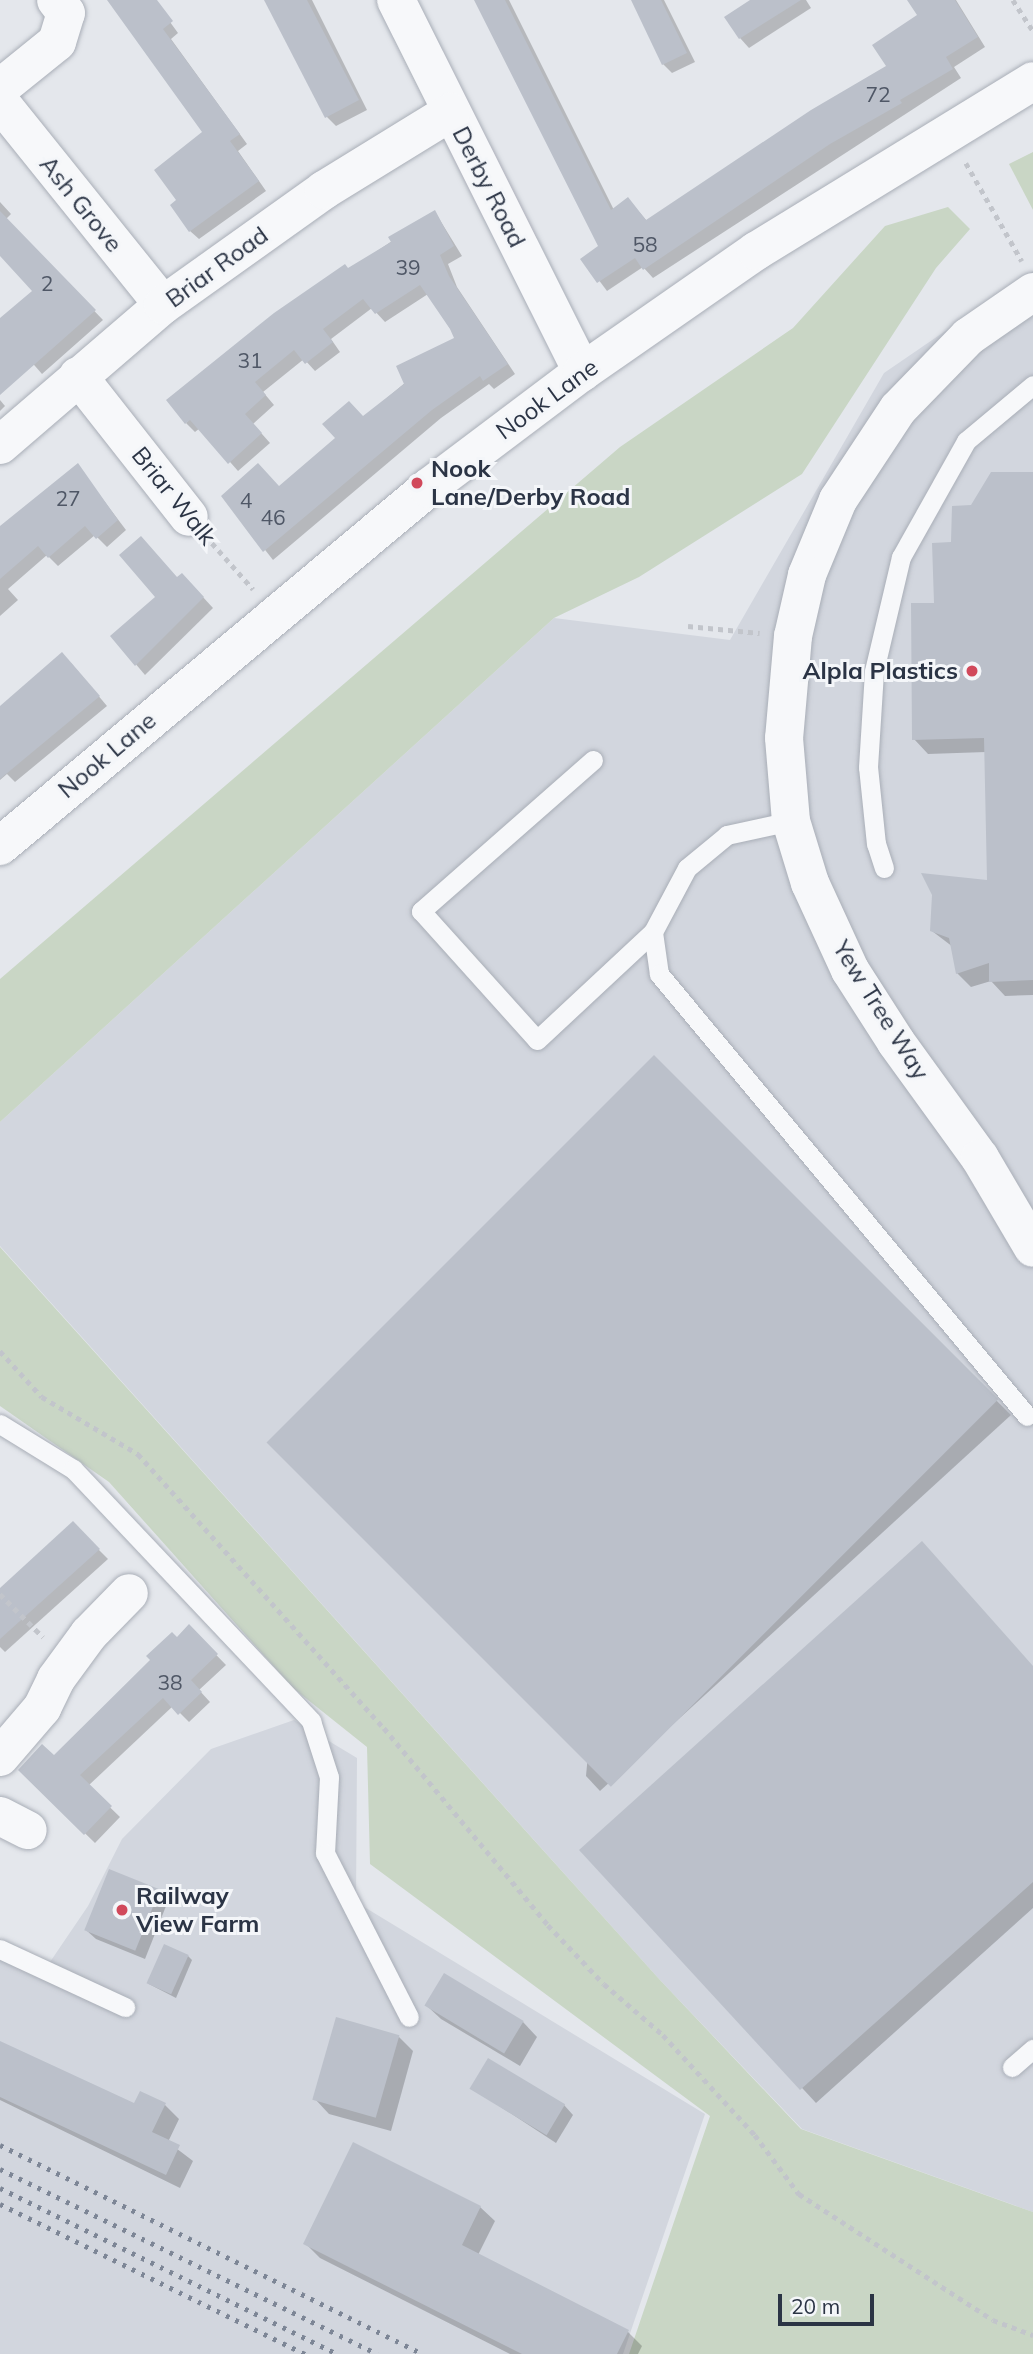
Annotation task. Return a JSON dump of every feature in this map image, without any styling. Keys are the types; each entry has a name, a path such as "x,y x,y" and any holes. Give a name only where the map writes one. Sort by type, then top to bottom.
{"street":[{"path":"0,88 57,42 66,13 56,0"},
{"name":"Derby Road","path":"397,0 582,372"},
{"name":"Nook Lane","path":"0,846 274,613 428,488 582,372 755,251 1033,81"},
{"name":"Ash Grove","path":"0,102 163,305"},
{"name":"Briar Road","path":"0,445 163,305 324,190 451,112"},
{"name":"Yew Tree Way","path":"1030,281 968,337 898,409 838,500 807,575 793,636 784,738 791,821 810,883 850,970 896,1042 980,1158 1033,1248"},
{"name":"Briar Walk","path":"78,376 189,517"},
{"path":"0,1756 42,1708 68,1663 129,1593"}],"lane":[{"path":"884,868 876,844 867,767 874,671 901,557 966,442 1033,385"},
{"path":"593,760 421,911 537,1040 653,932 687,867 727,835 791,821"},
{"path":"653,932 659,974 1027,1416"},
{"path":"0,1424 73,1469 312,1721 329,1777 325,1853 409,2017"},
{"path":"0,1949 125,2007"},
{"path":"1012,2067 1033,2049"}],"path":[{"path":"1013,0 1033,31"},
{"path":"948,131 1030,281"},
{"name":"Briar Walk","path":"189,517 274,613"},
{"path":"688,626 793,636"},
{"path":"0,1351 42,1397 138,1454 384,1728 548,1925 604,1984 663,2035 755,2135 799,2194 993,2320 1033,2335"},
{"path":"0,1594 68,1663"}],"shaded area":[{"path":"1033,271 1033,2212 802,2129 660,1980 0,1246 0,1122 554,618 730,640 884,373"},
{"path":"294,1720 357,1758 356,1902 705,2114 623,2354 0,2354 0,1939 50,1962 88,1906 122,1839 211,1749"}],"green space":[{"path":"1033,152 1033,210 1009,164"},
{"path":"948,207 970,229 936,268 802,474 639,577 554,618 0,1122 0,979 620,447 793,328 885,226"},
{"path":"0,1247 660,1980 801,2129 1033,2212 1033,2354 629,2354 710,2116 370,1864 367,1747 293,1688 109,1482 0,1406"}],"building":[{"path":"107,0 157,0 173,21 163,29 240,134 230,141 259,181 189,232 170,205 176,200 154,170 202,132"},
{"path":"264,0 307,0 359,100 325,118"},
{"path":"474,0 505,0 611,210 628,197 646,220 811,110 886,66 872,45 917,15 907,0 955,0 978,37 946,57 953,69 900,100 902,103 830,144 643,270 635,258 597,283 580,259 598,246"},
{"path":"631,0 661,0 687,53 662,65"},
{"path":"750,0 801,0 739,39 724,17"},
{"path":"435,210 454,246 440,255 449,276 508,364 483,381 480,376 432,410 263,552 221,496 258,463 279,486 335,438 322,424 349,401 363,416 404,384 396,366 454,338 450,329 420,285 375,314 363,299 323,329 333,342 305,364 294,350 255,382 266,395 245,414 262,433 228,464 190,420 185,424 166,400 274,313 345,264 348,268 391,242 388,237"},
{"path":"0,211 96,310 0,395 0,318 32,291 0,256"},
{"path":"78,463 118,520 96,539 85,526 48,558 38,546 0,579 0,526"},
{"name":"Alpla Plastics","path":"991,472 1033,472 1033,980 989,982 989,963 956,974 949,938 930,931 932,895 921,873 987,880 984,738 912,740 911,603 934,603 932,543 951,542 952,506 971,505"},
{"path":"141,536 177,577 182,573 204,597 135,666 110,636 155,597 119,555"},
{"path":"62,652 100,696 0,779 0,706"},
{"path":"654,1055 998,1399 611,1787 267,1442"},
{"path":"73,1521 100,1549 0,1639 0,1588"},
{"path":"922,1541 1033,1666 1033,1882 800,2090 579,1850"},
{"path":"189,1624 218,1654 191,1680 202,1692 178,1715 163,1698 80,1775 112,1806 84,1835 18,1770 42,1744 54,1755 150,1660 146,1656 172,1632 177,1637"},
{"name":"Railway View Farm","path":"109,1869 160,1890 135,1951 84,1930"},
{"path":"164,1944 189,1955 171,1994 147,1983"},
{"path":"444,1973 524,2021 504,2053 424,2006"},
{"path":"336,2017 399,2035 376,2118 312,2100"},
{"path":"0,2041 134,2103 140,2091 166,2103 152,2132 180,2145 166,2175 0,2097"},
{"path":"488,2058 565,2104 547,2135 469,2089"},
{"path":"353,2142 481,2206 462,2245 629,2330 617,2354 522,2354 303,2244"}],"railway":[{"path":"0,2145 423,2354"},
{"path":"0,2169 377,2354"},
{"path":"0,2188 337,2354"},
{"path":"0,2204 305,2354"}],"place":[{"name":"Nook Lane/Derby Road","path":"417,483"},
{"name":"Alpla Plastics","path":"972,671"},
{"name":"Railway View Farm","path":"122,1910"}]}
